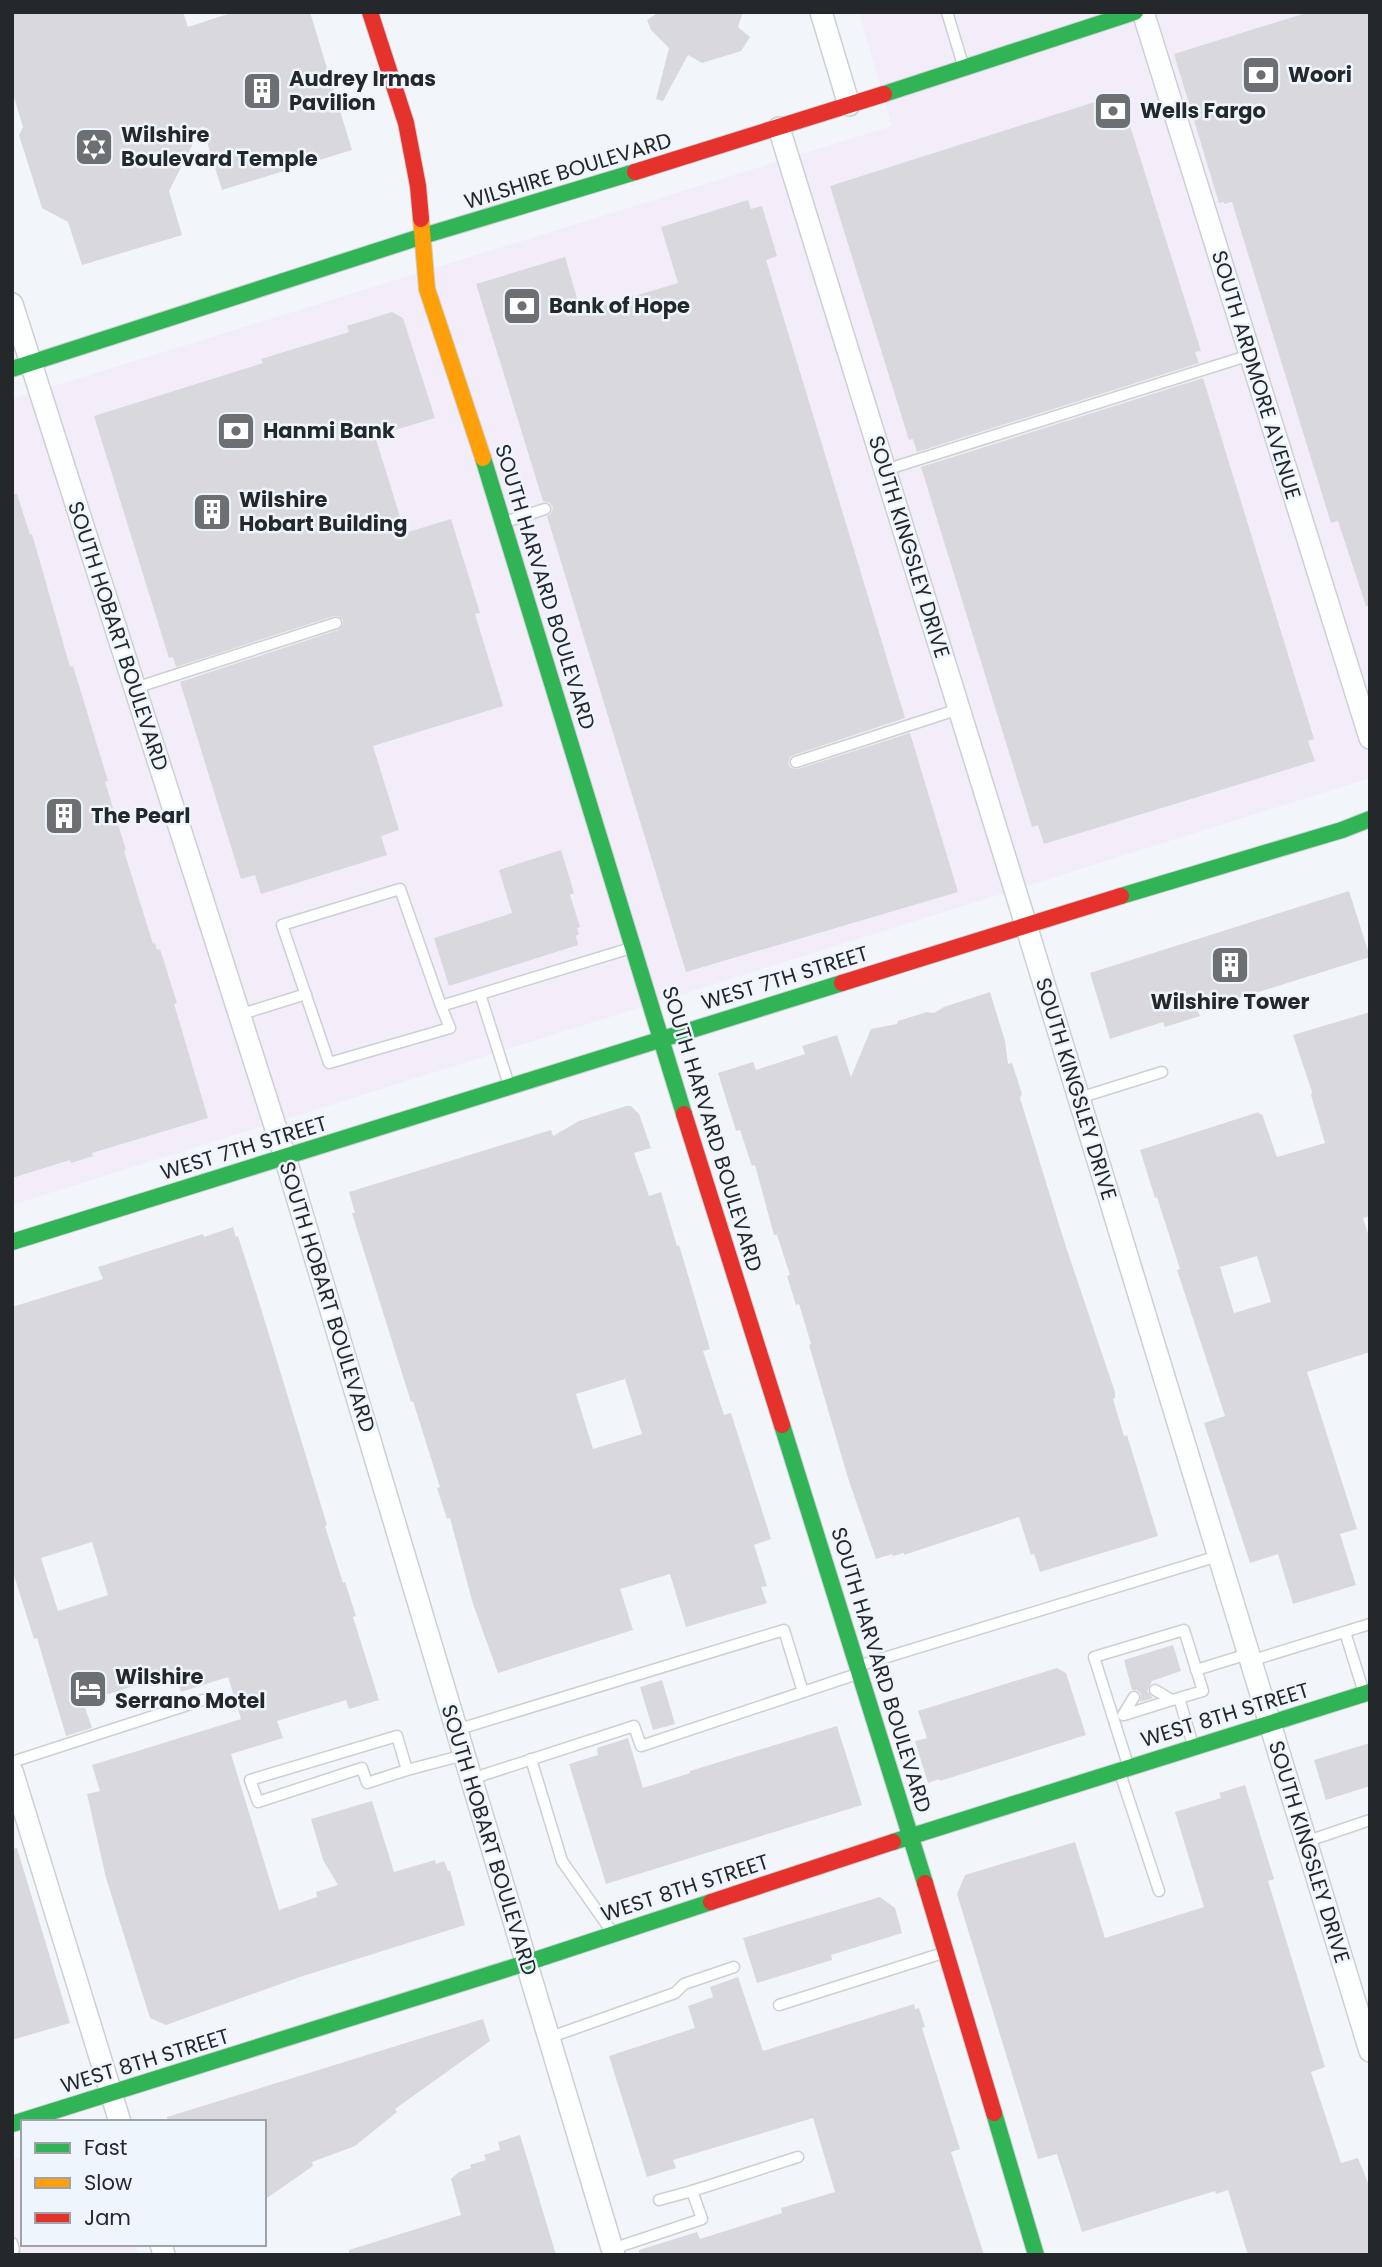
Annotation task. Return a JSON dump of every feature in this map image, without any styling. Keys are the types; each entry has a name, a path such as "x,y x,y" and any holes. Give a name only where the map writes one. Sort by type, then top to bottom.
{"street":[{"name":"SOUTH HARVARD BOULEVARD","path":"370,12 406,123 418,186 427,289 505,522 661,1039 911,1836 1036,2255"},
{"path":"821,12 849,105"},
{"name":"WILSHIRE BOULEVARD","path":"22,366 423,236 779,128 1135,12"},
{"name":"SOUTH ARDMORE AVENUE","path":"1143,12 1370,738"},
{"name":"SOUTH KINGSLEY DRIVE","path":"779,128 1370,2051"},
{"name":"SOUTH HOBART BOULEVARD","path":"12,304 22,366 135,688 285,1157 613,2252"},
{"name":"WEST 7TH STREET","path":"12,1242 1026,925 1342,831 1370,819"},
{"name":"WEST 8TH STREET","path":"25,2120 526,1963 911,1836 1367,1692"},
{"path":"12,1771 119,2120"}],"lane":[{"path":"947,12 964,68"},
{"path":"885,470 1250,355"},
{"path":"505,522 545,509"},
{"path":"135,688 336,623"},
{"path":"796,762 959,709"},
{"path":"400,889 441,1006 450,1028 329,1063 282,925 400,889"},
{"path":"441,1006 634,947"},
{"path":"239,1014 306,994"},
{"path":"480,994 509,1086"},
{"path":"1079,1098 1162,1072"},
{"path":"471,1779 634,1726 641,1746 803,1692 859,1670 1218,1556"},
{"path":"1196,1670 1370,1624"},
{"path":"456,1730 785,1630 803,1692"},
{"path":"1119,1716 1203,1690 1184,1630 1094,1657 1119,1716 1124,1769 1159,1891"},
{"path":"1345,1632 1367,1692"},
{"path":"1155,1690 1175,1699 1194,1747"},
{"path":"1119,1716 1134,1697"},
{"path":"12,1762 203,1700"},
{"path":"407,1770 397,1736 250,1780 258,1802 362,1768 367,1783 464,1755"},
{"path":"531,1759 562,1861 614,1934"},
{"path":"1306,1842 1370,1820"},
{"path":"779,2006 946,1952"},
{"path":"548,2038 675,1993 684,1984 734,1967"},
{"path":"659,2200 798,2157"},
{"path":"613,2252 702,2219 692,2191"},
{"path":"12,2244 12,2252"}],"shaded area":[{"path":"859,12 1370,12 1370,778 12,1205 12,399 892,126"},
{"path":"21,2157 21,2246 136,2246 139,2255 12,2255 12,2159"}],"building":[{"path":"12,12 183,12 188,27 234,12 310,12 352,150 222,190 202,126 169,191 182,235 82,265 68,222 42,208 19,135 23,127 12,91"},
{"path":"659,12 743,12 738,27 750,37 741,51 702,63 688,55 663,101 656,99 669,48 651,30 647,20"},
{"path":"1309,12 1370,12 1370,606 1366,606 1338,521 1331,523 1232,202 1219,203 1174,54"},
{"path":"1120,94 1201,351 1195,352 1199,363 917,452 913,439 909,440 830,186"},
{"path":"748,200 751,209 762,206 777,256 766,260 905,718 794,755 790,757 788,764 791,768 798,769 910,733 958,892 686,972 547,516 551,514 553,507 543,501 476,284 565,257 581,312 678,283 661,227"},
{"path":"392,312 403,318 435,418 375,436 405,533 451,519 480,613 475,614 503,706 373,746 399,830 381,836 387,855 261,894 255,875 241,879 180,682 338,630 343,625 343,620 334,616 176,667 173,657 169,658 94,416 263,363 261,359 349,332 347,326"},
{"path":"1203,378 1314,739 1308,741 1315,761 1044,844 1038,825 1032,827 921,467"},
{"name":"The Pearl","path":"12,494 17,494 30,535 32,534 70,667 73,666 108,781 105,782 126,850 124,851 153,944 155,943 157,950 160,949 177,1003 174,1004 208,1118 92,1153 93,1156 71,1163 70,1160 12,1178"},
{"path":"561,850 574,893 570,895 580,927 577,928 579,934 576,936 578,945 449,986 434,938 512,913 499,870"},
{"name":"Wilshire Tower","path":"1349,891 1370,957 1198,1011 1200,1016 1165,1027 1163,1022 1110,1039 1090,973"},
{"path":"990,992 1005,1041 1008,1064 1012,1063 1022,1094 1020,1098 1066,1247 1115,1392 1113,1399 1124,1436 1127,1435 1158,1536 1040,1572 1034,1554 1031,1555 1019,1517 904,1555 892,1554 876,1559 848,1478 809,1345 811,1344 799,1304 796,1305 777,1235 774,1235 755,1165 752,1166 740,1130 736,1131 718,1073 753,1062 756,1070 805,1054 802,1046 837,1035 851,1077 871,1029 897,1024 898,1021 927,1012 934,1013 944,1007"},
{"path":"1370,1012 1370,1216 1363,1218 1370,1240 1370,1352 1307,1372 1357,1529 1340,1534 1356,1585 1293,1604 1278,1554 1250,1563 1204,1423 1225,1416 1140,1150 1259,1112 1277,1157 1325,1143 1293,1035","holes":["1257,1256 1271,1302 1234,1313 1220,1267"]},
{"path":"626,1106 631,1106 639,1114 651,1148 634,1153 649,1196 661,1192 710,1349 703,1351 724,1415 731,1413 771,1539 754,1545 767,1586 761,1587 767,1603 686,1627 670,1574 620,1589 633,1630 498,1673 473,1604 450,1518 447,1519 437,1488 440,1487 352,1213 355,1213 349,1192 551,1130 553,1136 579,1121","holes":["625,1379 642,1434 593,1449 576,1394"]},
{"path":"233,1227 236,1237 238,1236 327,1525 325,1526 356,1616 353,1617 379,1700 349,1709 346,1700 277,1721 283,1738 231,1754 279,1910 317,1897 316,1892 338,1885 323,1860 311,1819 372,1801 394,1872 435,1860 436,1864 444,1861 450,1871 465,1925 300,1977 166,2025 150,2018 106,1878 87,1794 100,1791 92,1765 241,1719 228,1677 181,1692 175,1673 83,1702 92,1728 66,1736 37,1638 34,1639 12,1569 12,1307 103,1279 98,1267 203,1234 204,1237","holes":["92,1542 108,1595 58,1611 41,1558"]},
{"path":"1173,1645 1181,1671 1152,1681 1147,1691 1153,1698 1140,1702 1141,1694 1132,1690 1124,1660"},
{"path":"1057,1668 1066,1673 1086,1735 928,1783 915,1741 927,1738 918,1711"},
{"path":"662,1680 675,1724 653,1730 640,1687"},
{"path":"837,1726 862,1805 606,1884 569,1764 598,1755 597,1748 628,1738 643,1788"},
{"path":"1370,1743 1370,1786 1326,1800 1314,1760"},
{"path":"1245,1785 1274,1879 1268,1881 1325,2067 1311,2072 1341,2163 1358,2158 1370,2188 1370,2255 1248,2255 1228,2190 1216,2194 1215,2191 1082,2232 1057,2154 1038,2159 957,1894 965,1875 1075,1842 1105,1938 1204,1907 1175,1812 1221,1798 1219,1793"},
{"path":"17,1848 70,2023 12,2040 12,1849"},
{"path":"880,1897 895,1908 902,1933 831,1955 832,1960 757,1983 743,1938"},
{"path":"738,1977 763,2051 914,2004 915,2009 919,2008 925,2027 922,2028 960,2149 951,2152 984,2255 639,2255 639,2250 697,2232 700,2239 782,2213 781,2208 835,2192 813,2118 673,2160 676,2168 647,2177 609,2056 695,2028 688,2006 713,1997 710,1987"},
{"path":"483,2019 490,2041 395,2109 397,2112 355,2146 312,2162 313,2166 266,2199 266,2120 168,2120 167,2117"},
{"path":"520,2135 556,2255 349,2255 349,2250 461,2215 451,2179 459,2172 471,2168 470,2165 486,2160 484,2155 500,2150 498,2142"}],"traffic: fast":[{"path":"884,94 1135,12"},
{"path":"12,369 423,236 635,172"},
{"path":"483,458 684,1114"},
{"path":"1121,896 1342,830 1370,819"},
{"path":"12,1242 842,983"},
{"path":"782,1425 925,1883"},
{"path":"893,1842 1370,1692"},
{"path":"25,2120 526,1963 711,1902"},
{"path":"994,2113 1036,2255"},
{"path":"12,2124 21,2121"}],"traffic: slow":[{"path":"421,219 427,289 483,458"}],"traffic: jam":[{"path":"370,12 406,123 418,186 421,219"},
{"path":"635,172 884,94"},
{"path":"842,983 1121,896"},
{"path":"684,1114 782,1425"},
{"path":"711,1902 893,1842"},
{"path":"925,1883 994,2113"}],"place":[{"name":"Woori","path":"1261,75"},
{"name":"Audrey Irmas Pavilion","path":"262,91"},
{"name":"Wells Fargo","path":"1113,111"},
{"name":"Wilshire Boulevard Temple","path":"94,147"},
{"name":"Bank of Hope","path":"522,306"},
{"name":"Hanmi Bank","path":"236,431"},
{"name":"Wilshire Hobart Building","path":"212,512"},
{"name":"The Pearl","path":"64,816"},
{"name":"Wilshire Tower","path":"1230,965"},
{"name":"Wilshire Serrano Motel","path":"88,1689"}]}
